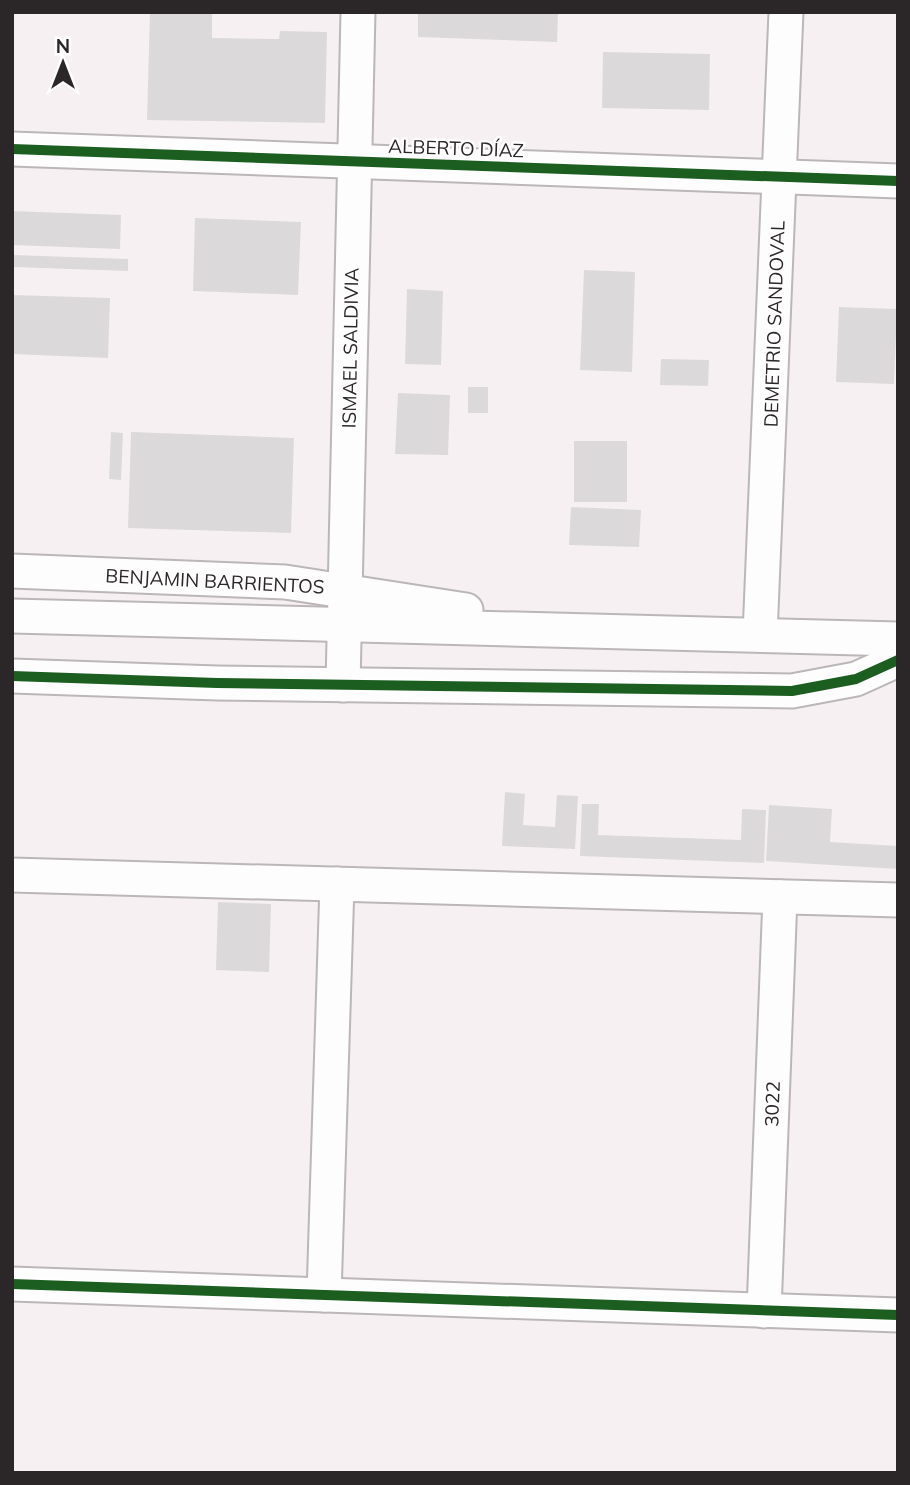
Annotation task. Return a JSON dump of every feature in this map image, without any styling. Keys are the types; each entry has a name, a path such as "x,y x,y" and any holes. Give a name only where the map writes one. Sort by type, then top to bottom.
{"street":[{"name":"ISMAEL SALDIVIA","path":"344,684 358,12"},
{"name":"DEMETRIO SANDOVAL","path":"760,635 786,12"},
{"name":"ALBERTO DÍAZ","path":"12,149 898,181"},
{"name":"BENJAMIN BARRIENTOS","path":"12,571 285,582 583,630"},
{"name":"BENJAMIN BARRIENTOS","path":"12,616 898,639"},
{"path":"12,676 792,691 856,679 898,660"},
{"path":"12,874 898,900"},
{"path":"324,1295 337,884"},
{"name":"3022","path":"764,1311 780,897"},
{"path":"12,1284 898,1315"}],"building":[{"path":"150,12 212,12 212,38 279,39 280,31 327,32 325,123 147,120"},
{"path":"418,12 558,12 557,42 418,37"},
{"path":"603,52 710,54 709,110 602,108"},
{"path":"12,211 121,215 120,249 12,245"},
{"path":"195,218 301,222 298,295 193,291"},
{"path":"12,255 128,259 128,271 12,267"},
{"path":"584,270 635,272 632,372 580,370"},
{"path":"407,289 443,291 441,365 405,364"},
{"path":"12,295 110,298 108,358 12,354"},
{"path":"839,307 897,309 894,384 836,382"},
{"path":"661,359 709,360 708,386 660,385"},
{"path":"468,387 488,387 488,413 468,413"},
{"path":"398,393 450,395 448,455 395,454"},
{"path":"111,432 123,433 121,480 109,479"},
{"path":"131,432 294,438 291,533 128,528"},
{"path":"574,441 627,441 627,502 574,502"},
{"path":"571,507 641,510 639,547 569,545"},
{"path":"505,792 525,794 523,825 555,827 557,795 578,796 575,849 502,846"},
{"path":"582,804 599,804 598,835 741,840 742,809 766,810 764,863 580,856"},
{"path":"769,805 832,809 830,842 898,846 898,869 766,861"},
{"path":"218,902 271,904 269,972 216,970"}],"cycle path":[{"path":"12,149 898,181"},
{"path":"12,676 217,683 792,691 856,679 898,660"},
{"path":"12,1284 898,1315"}]}
